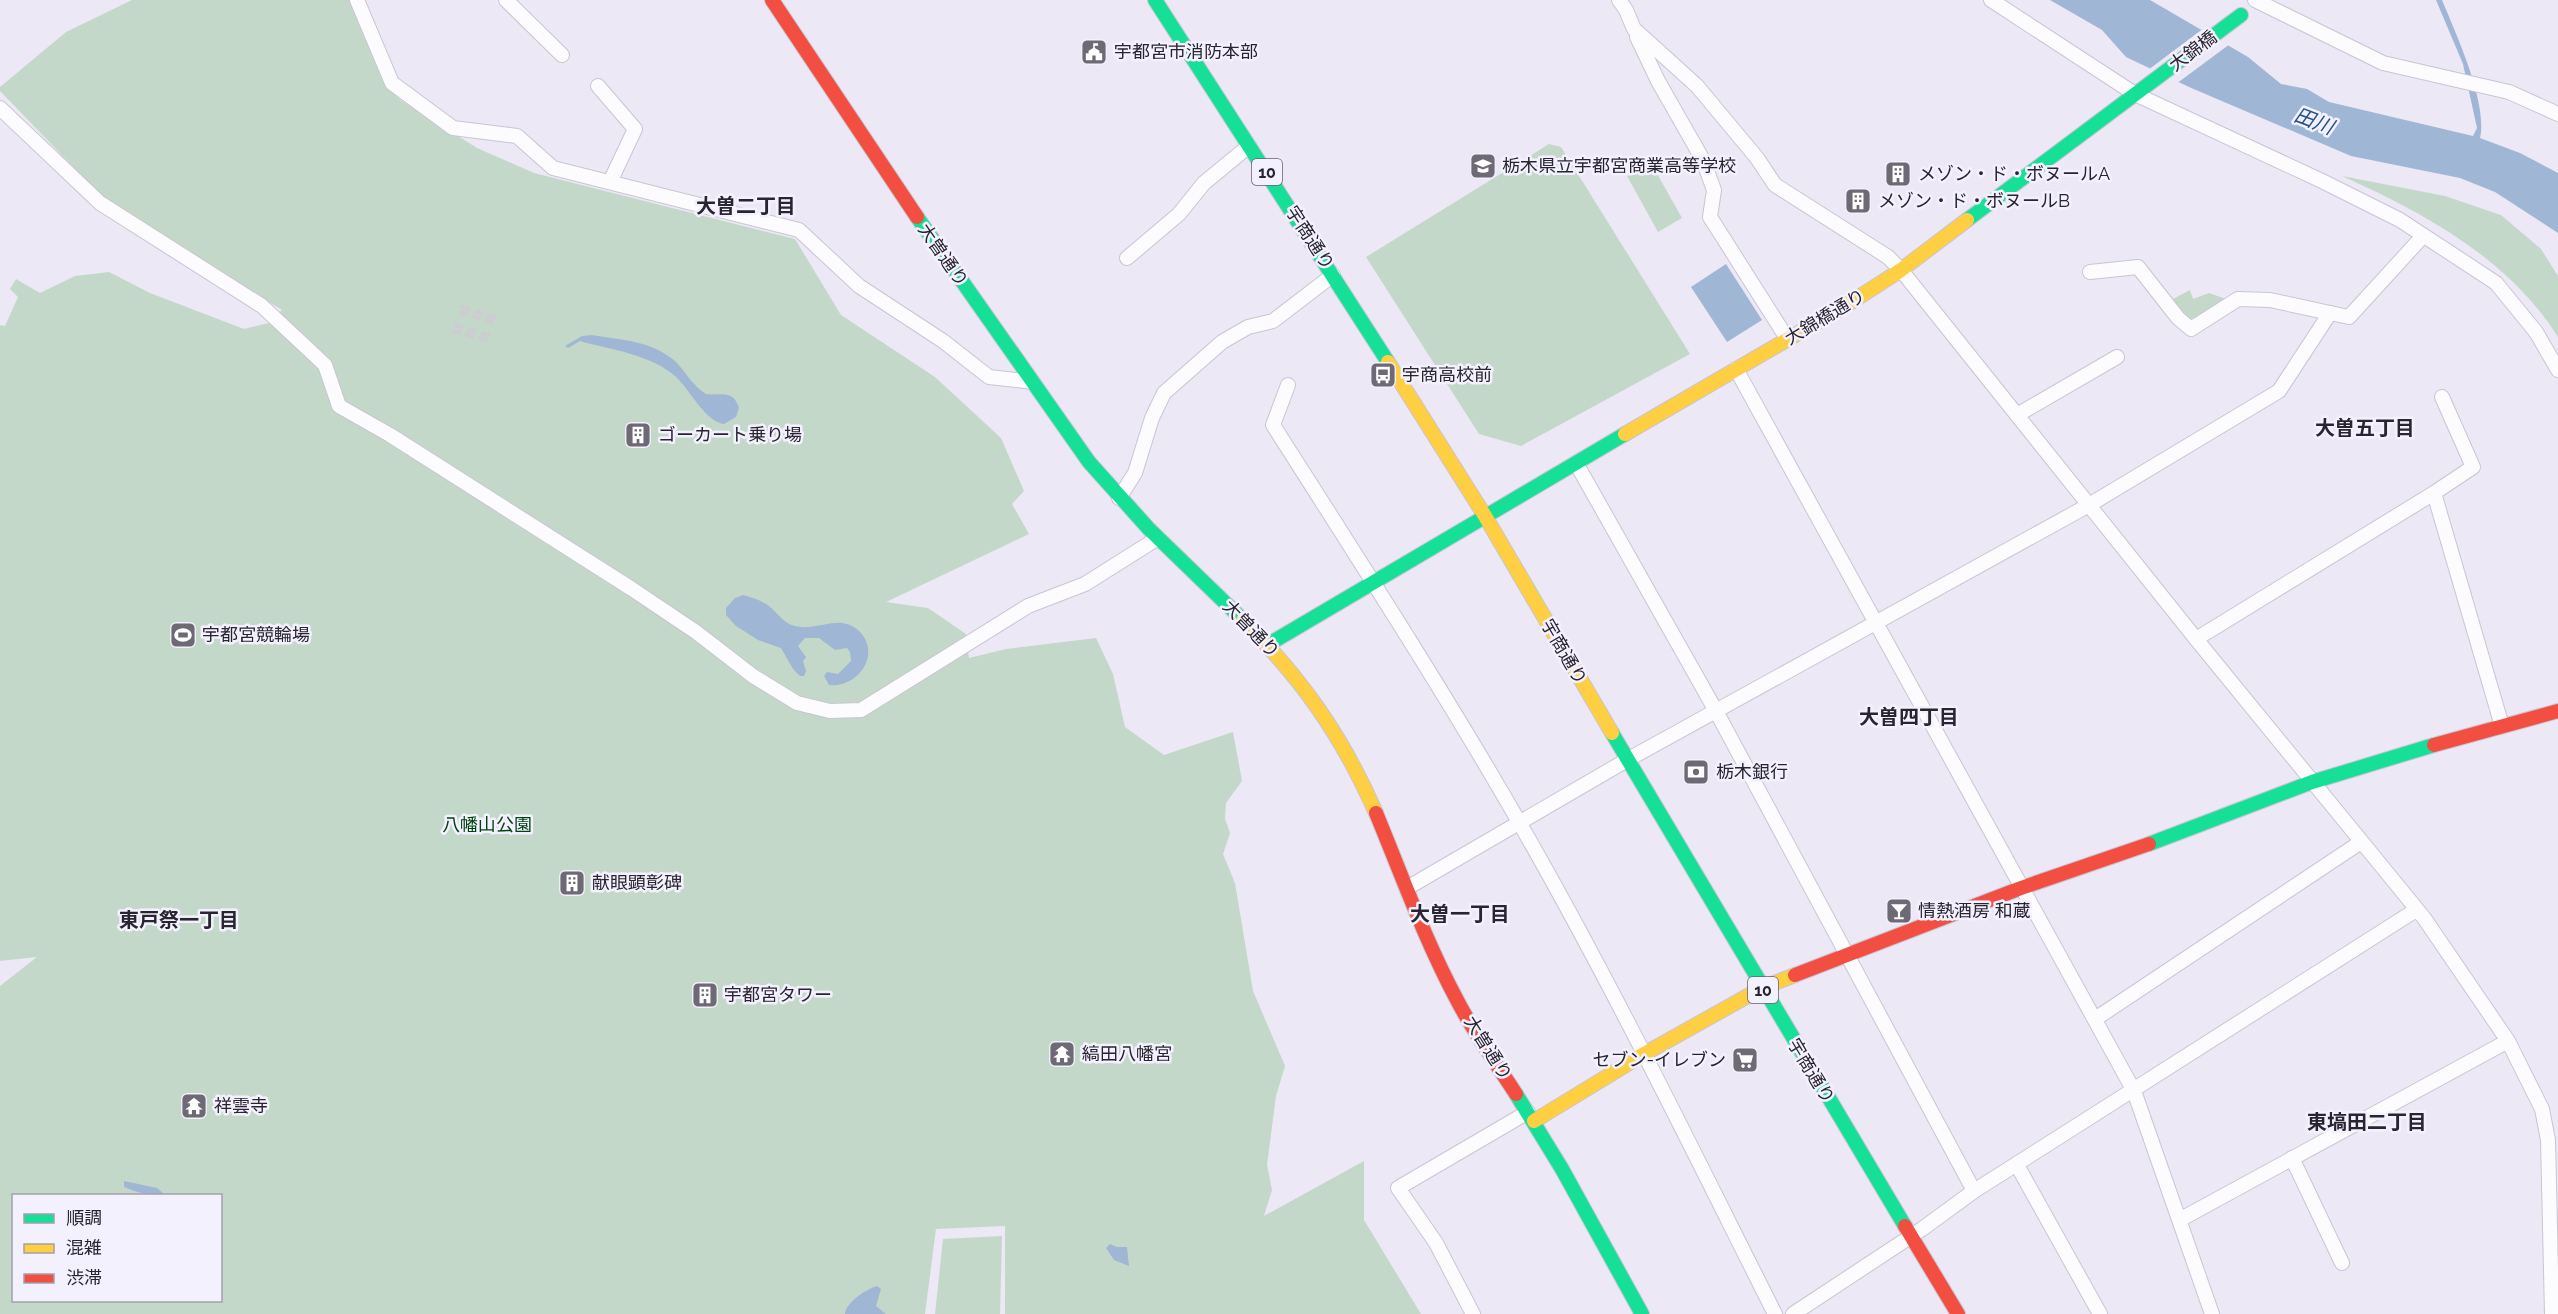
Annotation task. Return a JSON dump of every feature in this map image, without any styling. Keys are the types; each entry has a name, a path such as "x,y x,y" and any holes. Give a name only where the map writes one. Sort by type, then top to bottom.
{"street":[{"path":"357,0 392,83 453,128 517,136 553,168 799,230 860,286 943,341 989,377 1033,382"},
{"path":"506,0 562,55"},
{"name":"大曽通り","path":"772,0 911,209 1089,462 1119,498 1158,538 1269,644 1323,712 1350,755 1379,816 1449,987 1531,1117 1642,1314"},
{"name":"宇商通り","path":"1155,0 1485,516 1762,988 1958,1314"},
{"path":"1619,0 1626,10 1658,81 1703,160 1714,190 1710,217 1788,340"},
{"path":"1991,0 2140,91 2400,220 2496,283 2536,332 2558,370"},
{"path":"2257,1 2383,63 2509,92 2558,114"},
{"name":"大錦橋","path":"2140,91 2257,1"},
{"path":"1634,29 1697,86 1757,158 1776,185 1888,256 1901,270 2196,639 2424,918 2508,1041 2542,1109 2548,1140 2552,1314"},
{"path":"598,86 635,129 610,182"},
{"name":"大錦橋通り","path":"1269,644 1845,306 1901,270 2140,91"},
{"path":"0,108 100,203 262,306 325,365 339,406 400,441 613,577 696,632 753,676 797,703 830,711 861,710 1028,606 1085,584 1158,538"},
{"path":"1126,258 1179,214 1204,183 1250,146"},
{"path":"2091,272 2138,267 2178,318 2191,329 2238,299 2270,300 2349,317 2423,236"},
{"path":"1119,498 1135,473 1152,418 1164,393 1222,342 1248,327 1273,321 1333,275"},
{"path":"1407,888 1627,760 2089,505 2279,392 2330,313"},
{"path":"2017,415 2117,357"},
{"path":"1736,369 2134,1091 2181,1219 2212,1314"},
{"path":"1288,385 1273,425 1373,582 1519,823 1644,1054 1775,1314"},
{"path":"2196,639 2434,493 2473,466 2442,397"},
{"path":"1576,463 1716,711 1974,1191"},
{"path":"2434,493 2502,726"},
{"path":"1473,1314 1436,1244 1398,1188 1531,1117 1762,988 2021,888 2143,846 2312,782 2558,711"},
{"path":"2095,1019 2361,842"},
{"path":"1793,1314 1910,1237 1974,1191 2416,910"},
{"path":"2181,1219 2508,1041"},
{"path":"2292,1158 2342,1263"},
{"path":"2017,1165 2100,1314"}],"green space":[{"name":"八幡山公園","path":"132,0 362,0 381,47 396,96 477,148 534,173 795,239 841,315 935,377 1001,438 1024,491 1012,504 1029,534 886,602 928,608 966,634 969,658 1006,649 1096,638 1113,674 1125,727 1164,755 1233,732 1242,781 1226,803 1225,819 1230,833 1223,854 1235,883 1253,991 1285,1066 1276,1096 1267,1165 1272,1190 1264,1216 1364,1161 1364,1220 1421,1314 1005,1314 1005,1226 936,1229 925,1314 0,1314 0,986 37,957 0,961 0,325 5,326 18,297 10,289 16,279 40,293 75,276 109,272 150,293 244,329 269,323 282,310 107,202 0,91 0,87 66,32"},
{"path":"1549,144 1561,147 1690,354 1521,446 1479,434 1366,257"},
{"path":"1651,163 1682,218 1658,232 1627,176"},
{"path":"2342,176 2445,196 2501,215 2541,249 2558,276 2558,337 2538,309 2489,261 2433,222"},
{"path":"2190,290 2193,299 2209,293 2226,299 2199,317 2189,319 2179,314 2171,300"},
{"path":"1002,1236 1000,1314 935,1314 943,1239"}],"water":[{"name":"田川","path":"2050,0 2150,0 2248,57 2281,84 2307,89 2329,102 2473,136 2477,128 2463,64 2436,0 2442,0 2475,88 2481,123 2480,138 2520,153 2558,173 2558,233 2495,192 2460,178 2351,156 2189,87 2126,57 2102,30"},
{"path":"1726,264 1762,320 1727,342 1691,287"},
{"path":"592,335 626,340 658,350 677,363 701,391 706,394 726,395 733,398 739,408 736,417 724,424 717,422 704,411 675,376 642,358 580,341 568,348 565,346 582,336"},
{"path":"743,595 766,604 791,625 812,627 845,623 853,627 861,633 866,642 867,661 863,669 848,682 829,685 824,676 827,672 838,674 851,661 850,652 847,648 835,650 819,638 805,638 798,646 806,657 803,661 806,671 804,676 800,676 793,669 781,648 758,640 736,626 726,615 726,608 735,598"},
{"path":"124,1181 157,1188 164,1194 150,1194 124,1187"},
{"path":"1110,1244 1127,1247 1129,1266 1114,1260 1106,1248"},
{"path":"877,1286 881,1289 876,1306 886,1314 845,1314 849,1305 857,1297"}],"pier":[{"path":"2204,28 2230,44 2176,84 2148,70"}],"railway":[{"path":"462,307 494,317 496,321 461,313 459,310 462,307"},
{"path":"455,325 488,335 489,339 454,331 455,325"}],"traffic: fast":[{"path":"1155,0 1388,362"},
{"path":"1967,220 2241,15"},
{"path":"917,217 1089,462 1149,529 1243,620"},
{"path":"1269,644 1625,434"},
{"path":"1612,733 1905,1226"},
{"path":"2149,844 2312,782 2434,745"},
{"path":"1516,1094 1562,1169 1642,1314"}],"traffic: slow":[{"path":"1625,434 1845,306 1901,270 1967,220"},
{"path":"1388,362 1485,516 1612,733"},
{"path":"1243,620 1265,642 1319,710 1349,759 1376,813"},
{"path":"1534,1121 1644,1054 1762,988 1795,975"}],"traffic: jam":[{"path":"772,0 917,217"},
{"path":"2434,745 2558,711"},
{"path":"1376,813 1414,908 1445,977 1471,1024 1516,1094"},
{"path":"1795,975 2021,888 2149,844"},
{"path":"1905,1226 1958,1314"}],"place":[{"name":"宇都宮市消防本部","path":"1094,52"},
{"name":"栃木県立宇都宮商業高等学校","path":"1483,166"},
{"name":"メゾン・ド・ボヌールA","path":"1898,174"},
{"name":"メゾン・ド・ボヌールB","path":"1858,201"},
{"name":"宇商高校前","path":"1383,375"},
{"name":"ゴーカート乗り場","path":"638,435"},
{"name":"宇都宮競輪場","path":"183,635"},
{"name":"栃木銀行","path":"1696,772"},
{"name":"献眼顕彰碑","path":"572,883"},
{"name":"情熱酒房 和蔵","path":"1899,911"},
{"name":"宇都宮タワー","path":"705,995"},
{"name":"縞田八幡宮","path":"1062,1054"},
{"name":"セブン-イレブン","path":"1745,1060"},
{"name":"祥雲寺","path":"194,1106"}],"district":[{"name":"大曽二丁目","path":"746,206"},
{"name":"大曽五丁目","path":"2365,428"},
{"name":"大曽四丁目","path":"1909,717"},
{"name":"大曽一丁目","path":"1460,914"},
{"name":"東戸祭一丁目","path":"179,920"},
{"name":"東塙田二丁目","path":"2367,1122"}]}
